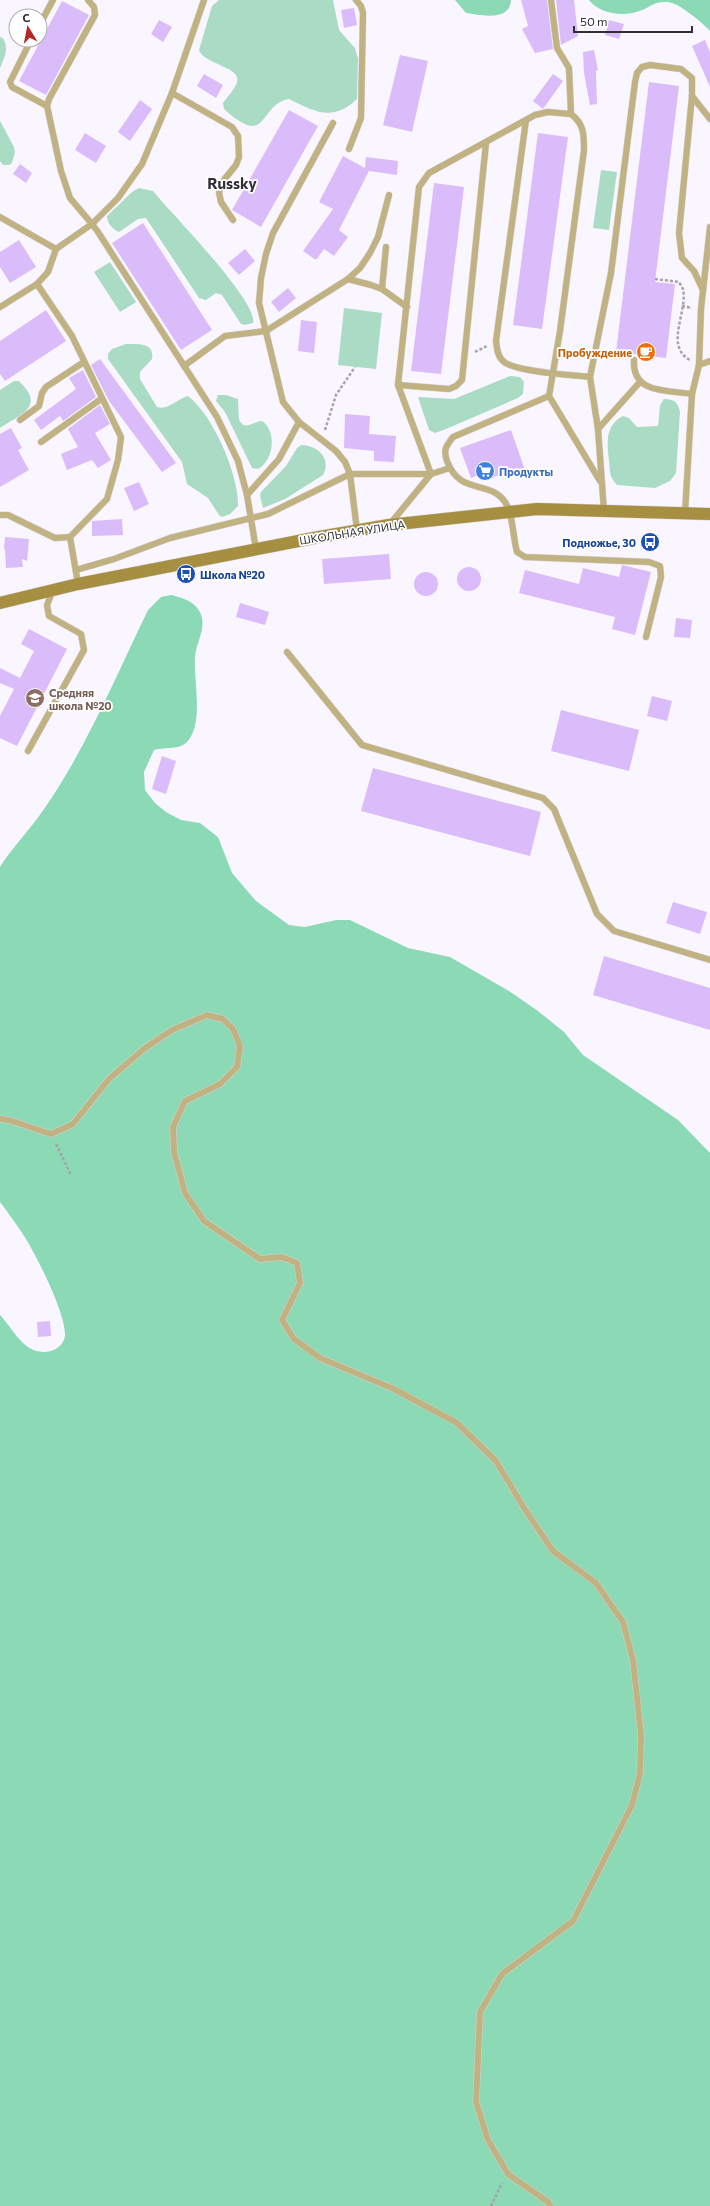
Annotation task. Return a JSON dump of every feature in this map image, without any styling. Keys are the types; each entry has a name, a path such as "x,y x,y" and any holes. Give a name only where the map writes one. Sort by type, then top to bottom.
{"main road":[{"name":"ШКОЛЬНАЯ УЛИЦА","path":"0,603 78,584 256,549 389,525 536,509 710,514"}],"lane":[{"path":"48,9 53,0"},
{"path":"88,0 94,7 95,15 47,106 61,171 70,198 92,224 217,417 238,462 247,495 256,549"},
{"path":"0,307 37,284 48,272 56,249 92,224 118,198 142,164 172,93 204,0"},
{"path":"349,148 361,118 362,103 363,13 362,3 356,0"},
{"path":"551,0 556,48 569,68 571,114"},
{"path":"27,48 12,75 10,82 12,87 47,106"},
{"path":"604,512 600,481 598,429 590,377 611,273 637,73 642,67 650,66 681,69 692,78 692,96 679,233 682,258 694,271 703,290"},
{"path":"172,93 232,127 238,136 240,157 236,165 223,181 219,192 221,202 234,220"},
{"path":"692,96 710,119"},
{"path":"430,474 398,385 419,187 429,173 526,120 548,112 571,114 580,121 584,133 584,150 560,331 549,396 600,481"},
{"path":"526,120 496,341 498,354 503,361 515,367 590,377"},
{"path":"333,123 273,233 266,254 261,278 259,303 283,402 299,422 336,451 345,462 350,474 357,530"},
{"path":"398,385 449,389 456,386 462,380 486,143"},
{"path":"184,366 225,336 266,331 348,280 360,268 378,237 389,195"},
{"path":"0,217 56,249"},
{"path":"685,513 692,394 699,365 703,290 710,227"},
{"path":"382,290 386,246"},
{"path":"348,280 371,285 382,290 407,307"},
{"path":"0,515 8,515 55,538 70,537 99,509 107,498 118,460 121,437 101,399 72,336 37,284"},
{"path":"634,360 633,372 639,383 649,388 692,394"},
{"path":"699,365 710,361"},
{"path":"20,420 39,406 42,393 46,387 84,362"},
{"path":"598,429 639,383"},
{"path":"549,396 453,437 446,445 444,453 450,468 456,478 497,494 505,502 510,511 517,552 525,557 649,562 660,566 661,577 646,637"},
{"path":"41,442 101,399"},
{"path":"247,495 279,459 299,422"},
{"path":"76,570 114,559 163,540 281,509 350,474 430,474 450,468"},
{"path":"389,525 430,474"},
{"path":"70,537 78,584"},
{"path":"28,751 84,650 81,634 49,616 47,605 53,590"},
{"path":"287,652 362,745 543,798 554,809 597,914 614,931 710,960"},
{"path":"0,1119 9,1120 51,1134 73,1124 109,1078 145,1048 172,1030 207,1015 223,1019 232,1029 240,1046 237,1067 220,1084 185,1101 173,1127 174,1152 185,1193 204,1221 260,1258 282,1257 297,1263 300,1283 282,1320 294,1339 320,1358 394,1389 457,1423 496,1461 524,1508 553,1551 596,1583 623,1622 633,1660 641,1735 640,1773 632,1805 572,1921 502,1974 480,2012 476,2102 488,2140 508,2174 548,2202 551,2206"}],"path":[{"path":"655,279 679,282 683,289 677,346 682,356"},
{"path":"464,358 496,341"},
{"path":"322,440 336,395 356,367"},
{"path":"51,1134 71,1175"},
{"path":"491,2206 508,2174"}],"green space":[{"path":"219,0 333,0 339,30 355,48 358,59 357,99 340,111 332,113 316,111 289,99 272,108 262,121 256,125 249,125 238,121 224,109 223,103 235,87 237,77 228,69 207,59 199,50 212,6"},
{"path":"455,0 511,0 506,12 493,16 486,16 466,13"},
{"path":"589,0 710,0 710,31 697,19 673,3 655,3 633,13 619,14 605,11 593,5"},
{"path":"0,37 3,38 5,42 6,49 0,68"},
{"path":"0,121 14,147 15,152 12,163 9,165 3,165 0,161"},
{"path":"601,170 617,172 609,230 593,228"},
{"path":"139,188 153,191 228,277 242,296 251,312 253,323 245,325 241,324 222,295 216,293 206,300 199,298 146,218 138,219 119,232 110,226 107,216 132,192"},
{"path":"110,262 136,302 120,312 94,272"},
{"path":"344,308 382,313 376,369 338,365"},
{"path":"126,344 144,345 151,349 152,359 140,372 140,379 157,407 161,408 169,406 188,396 197,405 215,431 223,446 234,478 237,493 238,506 230,514 222,517 219,515 208,498 187,484 182,462 108,359 108,354 112,349"},
{"path":"510,376 520,377 524,382 523,394 518,398 435,433 429,430 418,397 454,399"},
{"path":"14,381 19,381 27,390 30,397 30,404 28,409 22,414 0,428 0,390"},
{"path":"218,395 226,395 238,399 239,420 243,425 262,421 270,431 272,445 270,452 263,465 258,469 252,468 225,412 216,401"},
{"path":"664,399 675,402 680,412 676,473 670,481 655,488 617,485 611,476 610,471 608,435 610,429 617,420 623,416 629,418 637,427 658,426 660,405"},
{"path":"301,445 313,447 322,454 326,464 323,475 285,499 263,508 260,496 261,492 286,466 297,448"},
{"path":"171,595 182,598 196,606 201,615 202,626 195,656 197,714 192,735 186,743 175,748 154,750 144,772 145,790 155,803 166,812 181,820 200,823 218,837 232,873 256,901 289,925 305,927 336,920 350,920 408,948 450,957 509,991 538,1011 564,1032 583,1055 678,1120 710,1153 710,2206 0,2206 0,1315 21,1341 34,1350 42,1352 54,1350 62,1343 65,1336 61,1314 44,1273 26,1239 0,1202 0,867 39,816 73,762 100,712 148,610 161,597"}],"building":[{"path":"521,0 547,0 553,49 535,53 522,29 528,26"},
{"path":"556,0 574,0 578,36 561,45"},
{"path":"62,1 89,15 46,95 19,81 37,48 48,48 48,27"},
{"path":"354,8 357,25 344,28 341,10"},
{"path":"159,20 172,27 163,42 151,34"},
{"path":"609,20 624,24 619,39 605,35"},
{"path":"705,40 710,52 710,87 692,46"},
{"path":"594,50 598,70 596,71 597,104 590,105 584,73 583,52"},
{"path":"400,55 428,61 412,132 383,125"},
{"path":"204,74 223,85 216,98 197,86"},
{"path":"553,74 563,81 543,109 533,101"},
{"path":"649,82 679,86 655,282 675,284 666,358 616,352"},
{"path":"140,100 152,109 130,141 118,132"},
{"path":"289,110 318,126 261,227 232,210"},
{"path":"85,133 106,146 96,163 75,150"},
{"path":"538,133 568,137 542,329 513,325"},
{"path":"343,156 365,168 366,157 398,161 397,175 369,171 339,230 348,237 334,256 324,249 316,260 303,251 333,209 319,202"},
{"path":"20,164 32,173 26,183 13,174"},
{"path":"434,183 464,187 441,374 411,371"},
{"path":"143,223 212,330 181,350 112,243"},
{"path":"19,240 36,267 10,283 0,267 0,252"},
{"path":"245,249 255,261 239,275 228,263"},
{"path":"288,288 296,298 279,312 271,302"},
{"path":"46,310 66,341 5,381 0,374 0,341"},
{"path":"301,320 317,322 314,353 298,351"},
{"path":"100,359 176,463 162,472 109,401 91,365"},
{"path":"83,370 96,397 63,421 60,416 41,430 34,420 76,389 69,378"},
{"path":"100,405 110,424 95,433 111,460 98,468 92,460 67,470 61,454 78,447 68,429"},
{"path":"345,414 370,416 369,434 396,436 394,462 374,461 374,451 344,448"},
{"path":"11,428 22,448 18,450 29,470 0,487 0,434"},
{"path":"511,430 525,470 505,478 503,473 492,478 489,471 471,478 460,448"},
{"path":"139,482 149,504 134,511 124,488"},
{"path":"122,519 123,535 92,536 92,521"},
{"path":"5,537 29,539 27,561 22,559 23,567 6,568 4,549"},
{"path":"389,554 391,579 324,584 322,559"},
{"path":"622,565 651,572 635,635 612,629 615,617 519,593 525,570 579,584 583,568 619,577"},
{"path":"469,567 478,570 481,579 478,588 469,591 460,588 457,579 460,570"},
{"path":"426,572 435,575 438,584 435,593 426,596 417,593 414,584 417,575"},
{"path":"240,603 269,612 265,625 236,617"},
{"path":"676,618 692,620 690,638 674,637"},
{"path":"29,629 67,649 17,746 0,738 0,716 14,689 0,683 0,668 20,678 34,651 21,644"},
{"path":"652,696 672,701 667,721 647,716"},
{"path":"561,710 639,730 629,771 551,751"},
{"path":"162,756 176,761 166,794 152,789"},
{"path":"373,768 541,812 530,856 361,811"},
{"path":"673,902 707,912 700,934 666,923"},
{"path":"604,956 710,988 710,1030 593,995"},
{"path":"50,1321 51,1336 38,1337 37,1322"}],"place":[{"name":"Пробуждение","path":"646,352"},
{"name":"Продукты","path":"485,471"},
{"name":"Подножье, 30","path":"650,542"},
{"name":"Школа №20","path":"186,574"},
{"name":"Средняя школа №20","path":"35,698"}],"district":[{"name":"Russky","path":"232,183"}]}
